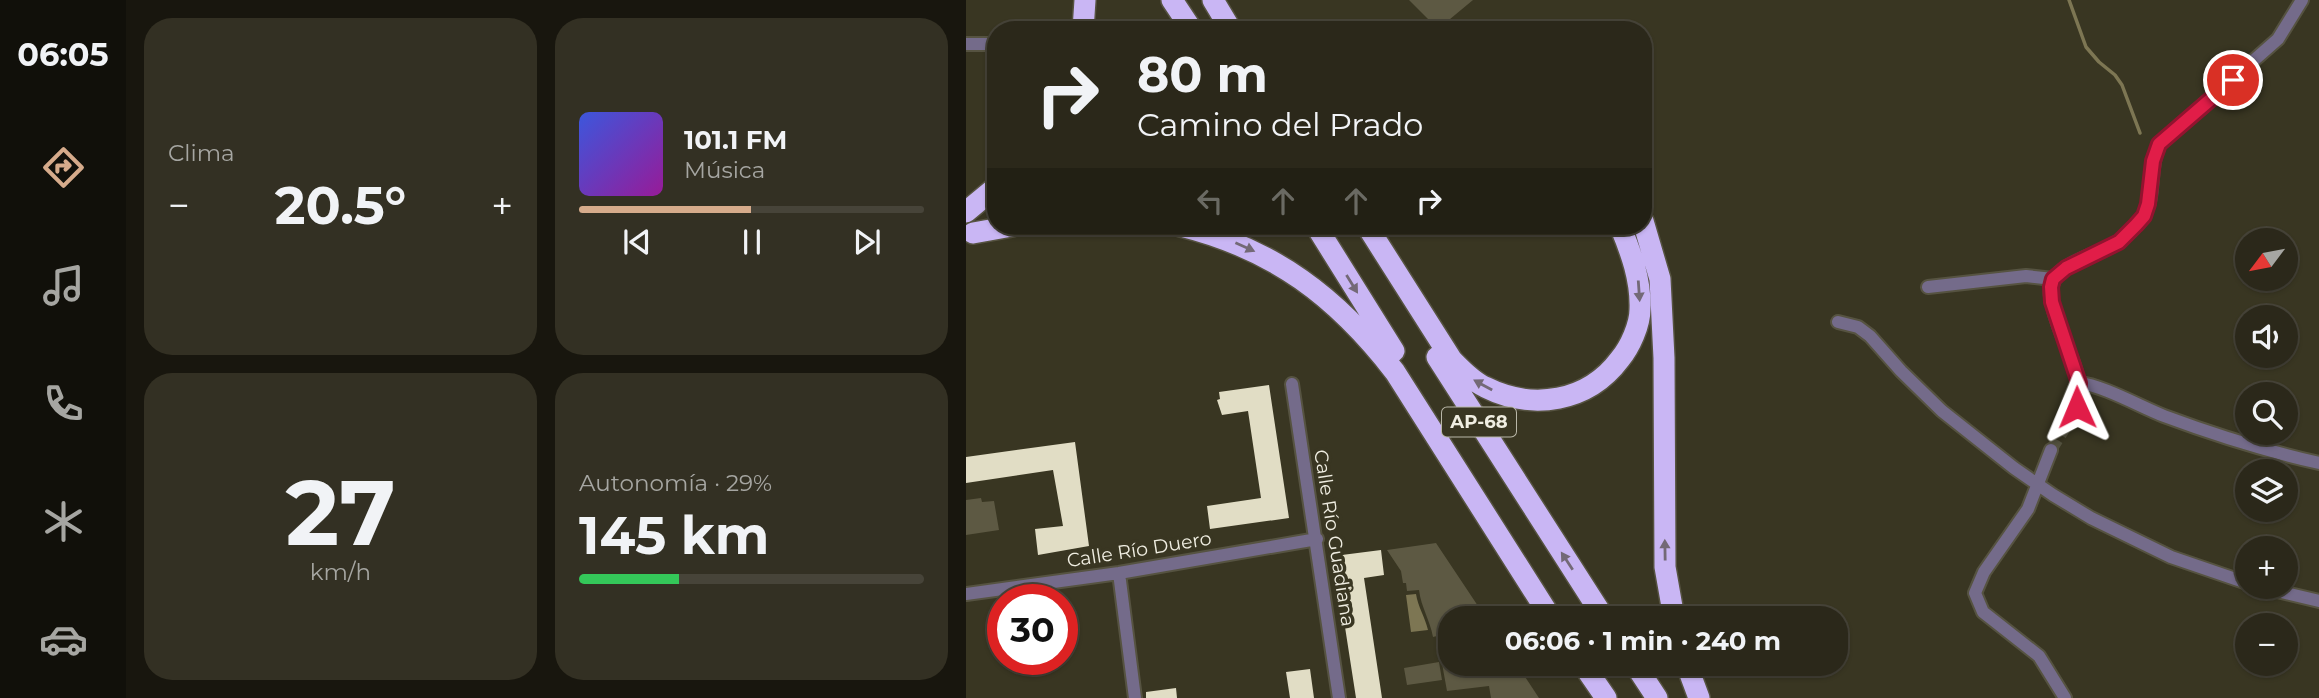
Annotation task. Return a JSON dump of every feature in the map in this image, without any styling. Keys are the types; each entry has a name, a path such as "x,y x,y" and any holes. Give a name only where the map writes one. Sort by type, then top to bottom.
{"highway":[{"path":"1084,21 1085,0"},
{"path":"1172,0 1186,21"},
{"path":"1215,3 1227,21"},
{"path":"968,224 987,199"},
{"path":"968,224 987,210"},
{"path":"968,224 987,223"},
{"path":"968,224 987,225"},
{"path":"1217,235 1267,257 1308,283 1366,335 1395,372 1543,606"},
{"name":"AP-68","path":"1321,235 1556,606"},
{"name":"AP-68","path":"1361,235 1596,606"},
{"path":"1373,235 1452,360 1484,387 1539,401 1567,397 1591,388 1611,371 1628,349 1640,312 1640,301 1638,279 1623,235"},
{"path":"1647,235 1660,279 1664,358 1665,567 1672,606"},
{"path":"1591,676 1606,698"},
{"path":"1603,676 1617,698"},
{"path":"1643,676 1657,698"},
{"path":"1691,676 1699,698"}],"street":[{"path":"2073,415 2080,397 2079,383 2052,302 2053,279 2066,268 2119,242 2136,225 2144,216 2148,204 2153,161 2159,144 2278,38 2302,0"},
{"path":"966,44 987,44"},
{"path":"1928,287 2026,276 2053,279"},
{"path":"1838,322 1858,327 1870,336 1942,411 2037,485 2091,518 2171,557 2235,579"},
{"path":"2079,383 2100,388 2189,426 2319,463"},
{"name":"Calle Río Guadiana","path":"1292,384 1339,698"},
{"path":"2051,450 2028,509 1984,572 1975,593 1983,612 2039,656 2065,698"},
{"name":"Calle Río Duero","path":"966,594 1119,573 1317,539"},
{"path":"1119,573 1135,698"},
{"path":"2298,596 2319,601"}],"shaded area":[{"path":"1409,0 1473,0 1448,21 1430,21"},
{"path":"981,498 982,502 994,501 999,530 966,535 966,500"},
{"path":"1436,543 1478,606 1438,606 1438,642 1437,636 1433,637 1419,590 1407,591 1401,571 1387,550"},
{"path":"1416,594 1428,630 1411,632 1406,595"},
{"path":"1438,662 1438,676 1441,676 1442,680 1407,685 1404,668"},
{"path":"1444,676 1525,676 1539,698 1491,698 1489,686 1447,691"}],"building":[{"path":"1269,385 1289,518 1210,529 1207,506 1261,498 1248,411 1222,415 1217,400 1220,399 1219,392"},
{"path":"1075,442 1089,546 1038,555 1035,529 1063,526 1053,470 966,483 966,457"},
{"path":"1381,550 1384,575 1364,578 1382,698 1356,698 1334,556"},
{"path":"1310,669 1314,698 1290,698 1286,672"},
{"path":"1176,688 1177,698 1146,698 1146,692"}],"waterway":[{"path":"2069,0 2086,47 2122,85 2140,133"}],"tunnel":[{"path":"2051,450 2073,415"}],"route":[{"path":"2077,407 2080,397 2079,383 2052,302 2053,279 2066,268 2119,242 2136,225 2144,216 2148,204 2153,161 2159,144 2233,80"}]}
